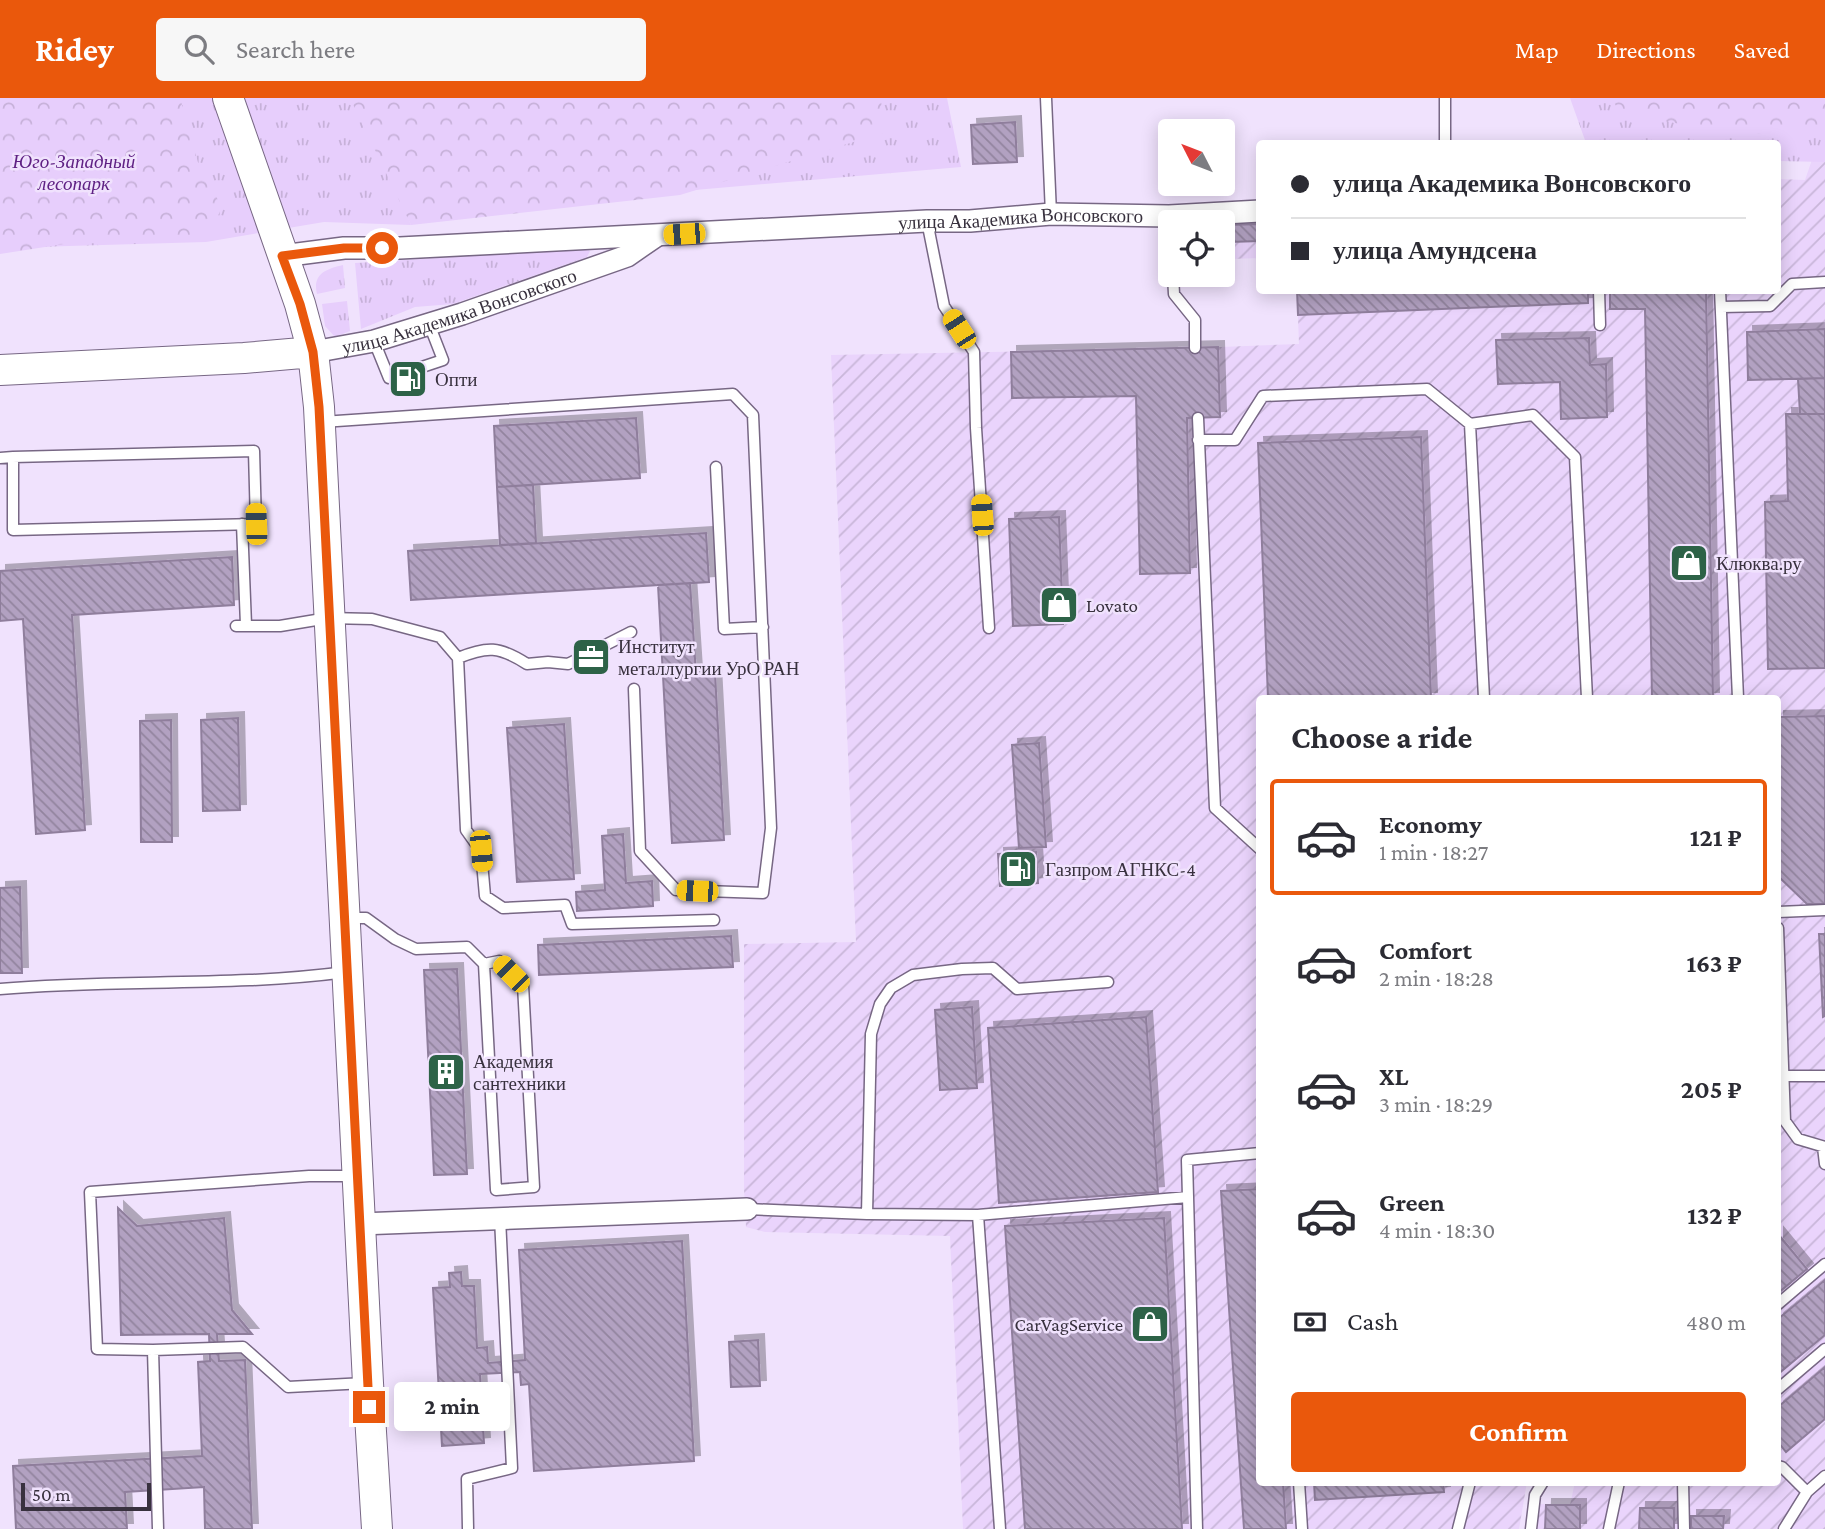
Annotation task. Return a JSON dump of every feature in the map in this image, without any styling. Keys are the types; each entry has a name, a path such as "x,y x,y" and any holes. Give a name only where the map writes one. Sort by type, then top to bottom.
{"main road":[{"path":"228,98 300,304 313,352 319,422 377,1529"},
{"name":"улица Академика Вонсовского","path":"0,370 313,352"}],"street":[{"name":"улица Академика Вонсовского","path":"1235,212 1256,211"},
{"name":"улица Академика Вонсовского","path":"282,256 344,248 970,221 1051,214 1158,216"},
{"name":"улица Академика Вонсовского","path":"313,352 374,341 429,324 627,256 657,235"},
{"path":"360,1224 747,1209"}],"lane":[{"path":"1046,98 1051,214"},
{"path":"1445,98 1445,140"},
{"path":"927,221 944,306 974,352 976,428 989,628"},
{"path":"1721,307 1770,306 1792,285 1825,282"},
{"path":"1174,287 1174,294 1195,320 1195,348"},
{"path":"1599,294 1600,325"},
{"path":"1720,294 1738,695"},
{"path":"374,341 389,378 443,360 429,324"},
{"path":"1198,440 1235,440 1263,396 1427,388 1470,424 1484,695"},
{"path":"319,422 733,394 754,415 771,828 763,893 676,890 640,851 634,689"},
{"path":"1470,424 1533,415 1575,457 1587,695"},
{"path":"1198,418 1214,808 1256,845"},
{"path":"0,458 13,457 254,451 256,524 13,530 13,457"},
{"path":"716,467 724,629 762,628"},
{"path":"242,524 241,626 280,626 328,618 372,619 440,638 458,658 466,830 481,851 485,896 503,908 565,905 572,924 713,920"},
{"path":"458,658 482,648 510,654 527,664 568,664 631,632"},
{"path":"1781,912 1825,910"},
{"path":"344,918 366,918 395,939 416,949 467,947 484,964 496,1190 534,1187 523,985 499,961 484,964"},
{"path":"867,1214 871,1034 880,1004 891,988 913,975 993,968 1017,989 1108,982"},
{"path":"0,989 59,984 299,978 346,972"},
{"path":"1781,1063 1784,1076 1782,1123 1798,1139 1824,1147 1825,1164"},
{"path":"1784,1076 1825,1076"},
{"path":"1197,1529 1187,1160 1256,1153"},
{"path":"357,1175 90,1192 97,1349 243,1347 288,1387 368,1383"},
{"path":"747,1209 867,1214 978,1214 1188,1197"},
{"path":"978,1214 1000,1529"},
{"path":"468,1528 467,1479 512,1468 500,1218"},
{"path":"1781,1301 1825,1264"},
{"path":"1781,1386 1825,1349"},
{"path":"153,1350 158,1529"},
{"path":"1781,1467 1807,1492"},
{"path":"1784,1529 1807,1492 1825,1476"},
{"path":"1299,1486 1302,1529"},
{"path":"1458,1529 1469,1486"},
{"path":"1531,1529 1535,1495 1541,1486"},
{"path":"1609,1529 1618,1486"},
{"path":"1683,1486 1684,1529"}],"shaded area":[{"path":"1815,151 1825,151 1825,1529 1535,1529 1537,1504 1570,1505 1574,1486 1781,1486 1781,695 1256,695 1256,1486 1526,1486 1519,1529 963,1529 950,1236 765,1232 746,1227 744,944 856,942 831,355 1299,344 1297,294 1781,294 1781,179 1805,180"},
{"path":"1256,224 1256,258 1235,259 1235,225"}],"green space":[{"name":"Юго-Западный лесопарк","path":"0,98 947,98 961,167 407,215 411,225 324,222 206,242 0,248"},
{"path":"0,98 180,98 199,166 222,207 206,242 90,240 0,254"},
{"path":"350,98 881,98 883,133 680,195 411,225"},
{"path":"1570,98 1825,98 1825,162 1781,161 1781,140 1585,140"},
{"path":"1612,98 1825,98 1825,132 1731,134 1619,112"},
{"path":"587,249 590,251 587,257 453,304 415,307 361,329 355,263"},
{"path":"343,265 345,288 317,294 319,277 331,268"},
{"path":"347,301 350,331 335,337 325,326 322,304"}],"building":[{"path":"1015,122 1017,162 973,164 971,125"},
{"path":"1256,224 1256,241 1235,242 1235,225"},
{"path":"1297,294 1588,294 1588,303 1298,315"},
{"path":"1610,294 1706,294 1713,695 1652,695 1645,309 1610,309"},
{"path":"1825,329 1825,378 1748,380 1747,332"},
{"path":"1589,338 1590,365 1606,364 1607,417 1561,419 1560,382 1498,384 1496,340"},
{"path":"1218,347 1220,417 1187,418 1190,573 1140,574 1136,396 1012,398 1011,352"},
{"path":"1825,378 1825,414 1800,414 1798,379"},
{"path":"1786,414 1825,414 1825,668 1768,669 1765,502 1788,501"},
{"path":"636,418 640,478 497,487 494,426"},
{"path":"1421,437 1431,695 1268,695 1258,443"},
{"path":"533,485 536,543 500,545 497,487"},
{"path":"1059,517 1063,624 1013,626 1009,519"},
{"path":"706,533 709,582 411,600 408,551"},
{"path":"232,557 234,605 72,615 85,830 36,834 23,619 0,621 0,571"},
{"path":"690,583 696,674 663,676 658,585"},
{"path":"715,673 724,840 672,843 663,676"},
{"path":"1825,716 1825,904 1807,904 1781,879 1781,717"},
{"path":"238,718 240,810 203,811 201,720"},
{"path":"171,720 172,842 141,842 140,721"},
{"path":"564,724 574,879 517,882 507,728"},
{"path":"1039,743 1046,847 1019,848 1012,745"},
{"path":"623,834 626,883 652,881 653,906 577,911 576,892 605,890 602,836"},
{"name":"Газпром АГНКС-4","path":"1036,852 1038,883 1000,886 998,854"},
{"path":"20,887 22,973 0,973 0,888"},
{"path":"1819,934 1825,934 1823,1017"},
{"path":"731,936 733,967 539,975 538,945"},
{"name":"Академия сантехники","path":"457,969 467,1174 434,1175 424,970"},
{"path":"972,1007 977,1088 940,1090 935,1010"},
{"path":"1146,1017 1158,1192 999,1203 988,1028"},
{"path":"1256,1189 1256,1486 1283,1486 1286,1529 1244,1529 1221,1191"},
{"path":"118,1208 137,1226 224,1218 232,1310 252,1334 217,1334 219,1361 245,1360 252,1529 205,1529 204,1487 125,1492 127,1529 16,1529 13,1466 202,1456 198,1362 210,1361 209,1334 121,1335"},
{"path":"1164,1218 1182,1529 1025,1529 1005,1226"},
{"path":"1781,1238 1807,1269 1781,1291"},
{"path":"682,1241 694,1461 534,1471 529,1384 521,1385 520,1372 480,1374 484,1443 442,1446 433,1288 450,1287 449,1273 461,1272 462,1286 474,1286 477,1348 487,1347 488,1363 525,1360 519,1250"},
{"path":"1825,1280 1825,1335 1781,1372 1781,1317"},
{"path":"758,1340 760,1386 731,1387 729,1342"},
{"path":"1825,1367 1825,1419 1786,1452 1781,1446 1781,1404"},
{"path":"1314,1486 1443,1486 1444,1492 1315,1500"},
{"path":"1546,1505 1580,1505 1580,1529 1545,1529"},
{"path":"1640,1508 1674,1508 1674,1529 1639,1529"},
{"path":"1691,1516 1724,1516 1723,1529 1691,1529"}],"place":[{"name":"Опти","path":"408,379"},
{"name":"Клюква.ру","path":"1689,563"},
{"name":"Lovato","path":"1059,605"},
{"name":"Институт металлургии УрО РАН","path":"591,657"},
{"name":"Газпром АГНКС-4","path":"1018,869"},
{"name":"Академия сантехники","path":"446,1072"},
{"name":"CarVagService","path":"1150,1324"}],"route":[{"path":"369,1407 319,407 313,352 300,304 282,256 344,248 382,248"}]}
